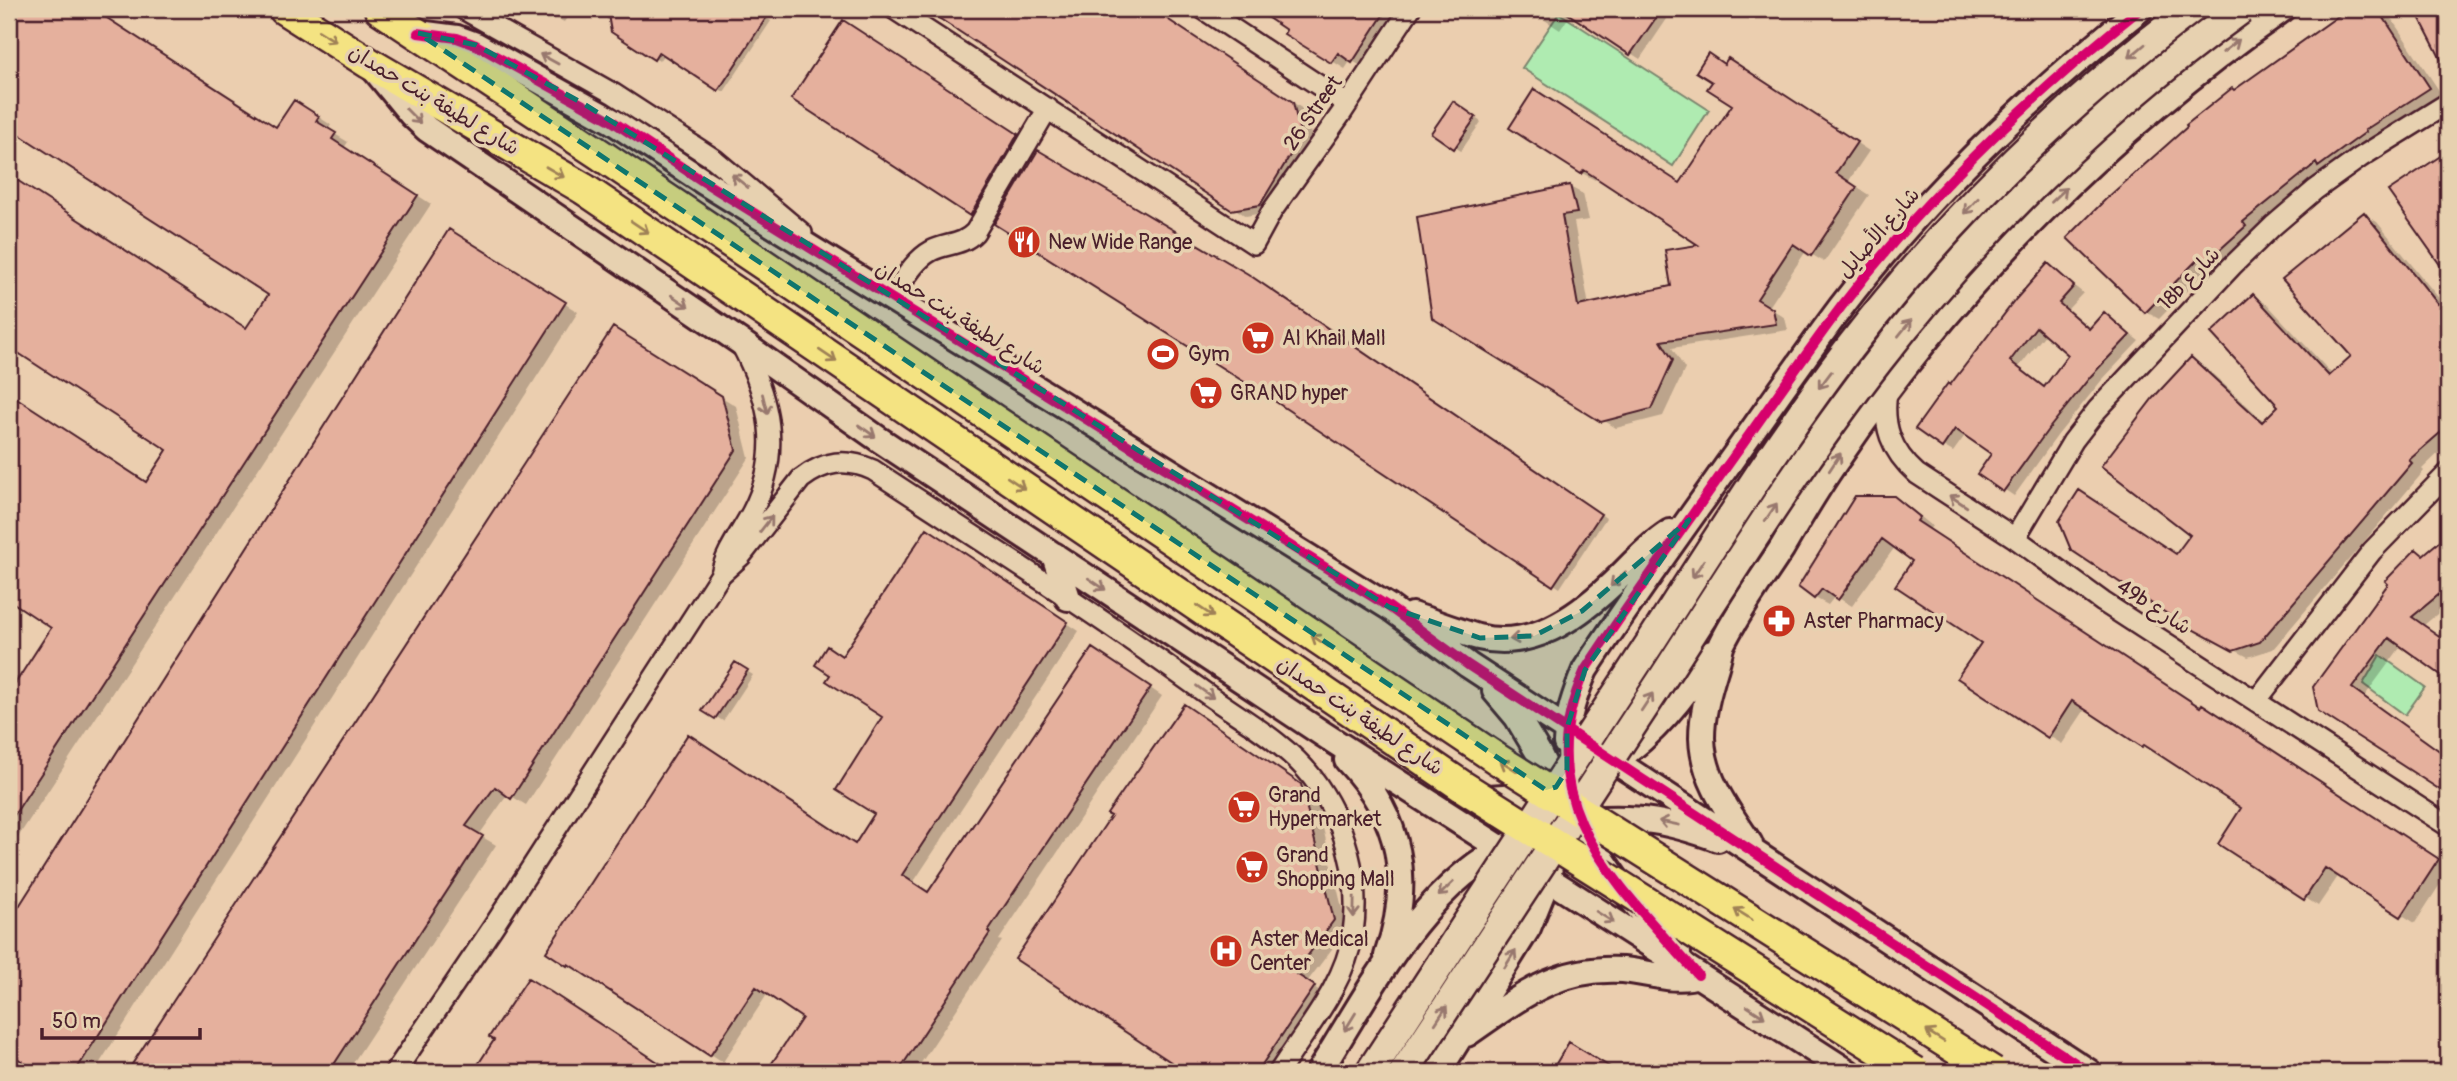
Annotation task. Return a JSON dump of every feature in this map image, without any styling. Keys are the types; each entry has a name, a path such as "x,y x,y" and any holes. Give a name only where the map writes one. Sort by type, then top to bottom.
{"main road":[{"name":"شارع لطيفة بنت حمدان","path":"284,9 369,63 584,189 1462,786 1915,1072"},
{"name":"شارع لطيفة بنت حمدان","path":"380,9 1497,759 1993,1072"},
{"path":"1370,1072 1757,479 1850,347 1937,242 2003,173 2099,83 2191,9"},
{"path":"1404,1072 1791,483 1879,360 1969,253 2067,152 2118,105 2242,9"}],"street":[{"path":"463,9 614,94 714,159 799,229 806,244"},
{"path":"892,298 923,256 933,250 965,241 975,232 1048,108 894,9"},
{"path":"1203,9 1347,104"},
{"name":"26 Street","path":"1048,108 1254,244 1272,211 1410,9"},
{"name":"شارع الأصايل","path":"1562,786 1567,728 1574,695 1585,670 1842,306 1920,213 1976,154 2039,95 2140,9"},
{"path":"1756,853 1713,785 1703,757 1704,707 1721,645 1838,457 1887,391 1982,275 2068,186 2180,86 2283,9"},
{"name":"شارع لطيفة بنت حمدان","path":"418,33 457,38 494,53 612,121 704,182 1390,607 1468,664"},
{"path":"369,63 411,114 427,129 880,440 1547,881 1848,1072"},
{"name":"18b شارع","path":"2015,538 2073,441 2097,410 2232,266 2315,190 2361,157 2448,103"},
{"path":"395,1072 493,928 720,574 730,549 759,496 768,464 771,430 762,393 739,341"},
{"name":"49b شارع","path":"1887,391 1884,409 1886,428 1903,462 1917,474 2015,538 2103,602 2448,826"},
{"path":"720,574 741,556 801,479 821,467 844,462 859,464 873,470 1068,598 1176,671 1296,758 1328,801 1339,825 1348,851 1355,904 1348,957 1337,981 1279,1072"},
{"path":"2257,700 2372,551 2448,473"},
{"path":"1390,607 1480,638 1507,640 1534,636 1560,626 1582,611 1646,551 1689,520"},
{"path":"1054,555 1068,598"},
{"path":"1323,734 1347,738 1418,781 1456,794 1475,798 1526,796 1562,786 1615,761 1639,744 1660,724 1715,649 1721,645"},
{"path":"1468,664 2089,1072"},
{"path":"1468,664 1494,689 1517,717 1562,786 1614,879 1698,975"},
{"path":"1323,734 1375,793 1386,813 1399,852 1398,903 1389,949 1381,972"},
{"path":"1438,1072 1528,928 1547,881 1562,786"},
{"path":"1319,1072 1381,972 1437,898 1477,863 1500,848 1580,820 1643,819 1674,824 1756,853"},
{"path":"1461,1038 1527,992 1545,982 1573,973 1621,970 1681,978 1698,975"}],"highlighted area":[{"path":"418,33 476,45 584,104 1389,607 1480,638 1534,636 1582,611 1689,520 1585,670 1567,728 1567,770 1556,787 1546,790"}],"green space":[{"path":"1559,13 1709,110 1673,166 1522,68"},
{"path":"2380,655 2425,687 2405,715 2363,684"}],"building":[{"path":"9,9 93,9 276,127 294,100 319,116 316,121 336,133 332,139 418,195 9,823 9,693 51,628 9,600 9,393 146,482 167,450 9,347 9,175 246,328 268,295 9,128"},
{"path":"607,9 772,9 718,91 659,52 654,60 611,32"},
{"path":"925,9 1152,9 1293,102 1301,137 1260,205 1231,210"},
{"path":"1255,9 1387,9 1352,63 1338,53 1331,63 1284,34 1286,30"},
{"path":"1561,9 1662,9 1630,55"},
{"path":"2348,9 2378,9 2430,88 2365,130 2366,132 2318,167 2316,163 2243,222 2246,226 2204,264 2199,258 2145,313 2067,238 2106,199 2187,127 2186,125 2232,88 2234,90"},
{"path":"2415,9 2448,9 2448,73"},
{"path":"843,20 1018,134 970,216 791,99"},
{"path":"1708,53 1724,64 1728,58 1857,142 1836,173 1857,187 1811,256 1793,244 1757,299 1773,309 1776,324 1661,341 1673,360 1651,409 1601,422 1432,318 1417,217 1570,185 1577,213 1562,215 1578,306 1671,286 1665,250 1698,245 1584,170 1581,174 1509,128 1534,89 1680,183 1732,105 1707,89 1712,82 1696,72"},
{"path":"1453,101 1476,117 1454,149 1431,133"},
{"name":"Al Khail Mall","path":"1038,150 1248,274 1601,514 1553,586 1276,402 994,224"},
{"path":"2448,151 2448,276 2388,191"},
{"path":"2364,212 2438,304 2448,296 2448,426 2409,460 2412,463 2260,642 2233,651 2181,623 2071,550 2059,521 2079,490 2176,554 2190,535 2101,466 2153,398 2191,357 2262,422 2278,406 2211,333 2253,294 2329,376 2351,356 2282,279"},
{"path":"449,229 566,302 75,1072 39,1072 9,1053 9,922"},
{"path":"2048,263 2074,286 2059,303 2089,329 2104,312 2130,335 2091,376 2003,492 1977,474 1991,454 1955,429 1942,448 1915,429 1948,383 1950,385 2016,299","holes":["2036,327 2068,355 2044,387 2010,361"]},
{"path":"613,327 722,396 736,450 511,799 495,787 466,826 483,836 329,1072 127,1072"},
{"path":"1855,496 1894,496 1920,517 1917,521 2200,707 2202,704 2439,859 2401,917 2325,868 2304,900 2218,844 2241,808 2072,701 2048,738 1957,678 1981,643 1895,586 1912,561 1882,539 1838,600 1822,589 1814,599 1798,587"},
{"path":"927,528 1068,622 902,875 928,892 1092,648 1151,687 988,931 990,933 898,1072 766,1072 802,1018 756,987 710,1056 546,952 688,734 855,844 874,814 836,790 882,717 826,681 830,675 815,665 827,646 842,656"},
{"path":"2448,534 2448,587 2412,617 2448,642 2448,680 2389,638 2352,688 2448,757 2448,795 2318,711 2313,687 2388,584 2385,581 2416,549 2423,555"},
{"path":"735,662 748,670 715,719 702,711"},
{"path":"1184,704 1301,784 1334,920 1295,973 1315,986 1257,1072 1186,1072 1015,959 1111,816 1107,814"},
{"path":"528,978 673,1072 473,1072 494,1040 489,1037"},
{"path":"1569,1042 1618,1072 1551,1072"}],"cycle path":[{"path":"1698,975 1611,873 1589,838 1573,801 1566,761 1569,718 1585,670 1798,366 1841,307 1908,225 2020,112 2140,9"},
{"path":"418,33 457,38 476,45 612,121 704,182 1389,607 1468,665 2089,1072"}],"place":[{"name":"New Wide Range","path":"1024,242"},
{"name":"Al Khail Mall","path":"1258,338"},
{"name":"Gym","path":"1163,354"},
{"name":"GRAND hyper","path":"1206,393"},
{"name":"Aster Pharmacy","path":"1779,621"},
{"name":"Grand Hypermarket","path":"1244,807"},
{"name":"Grand Shopping Mall","path":"1252,867"},
{"name":"Aster Medical Center","path":"1226,951"}]}
